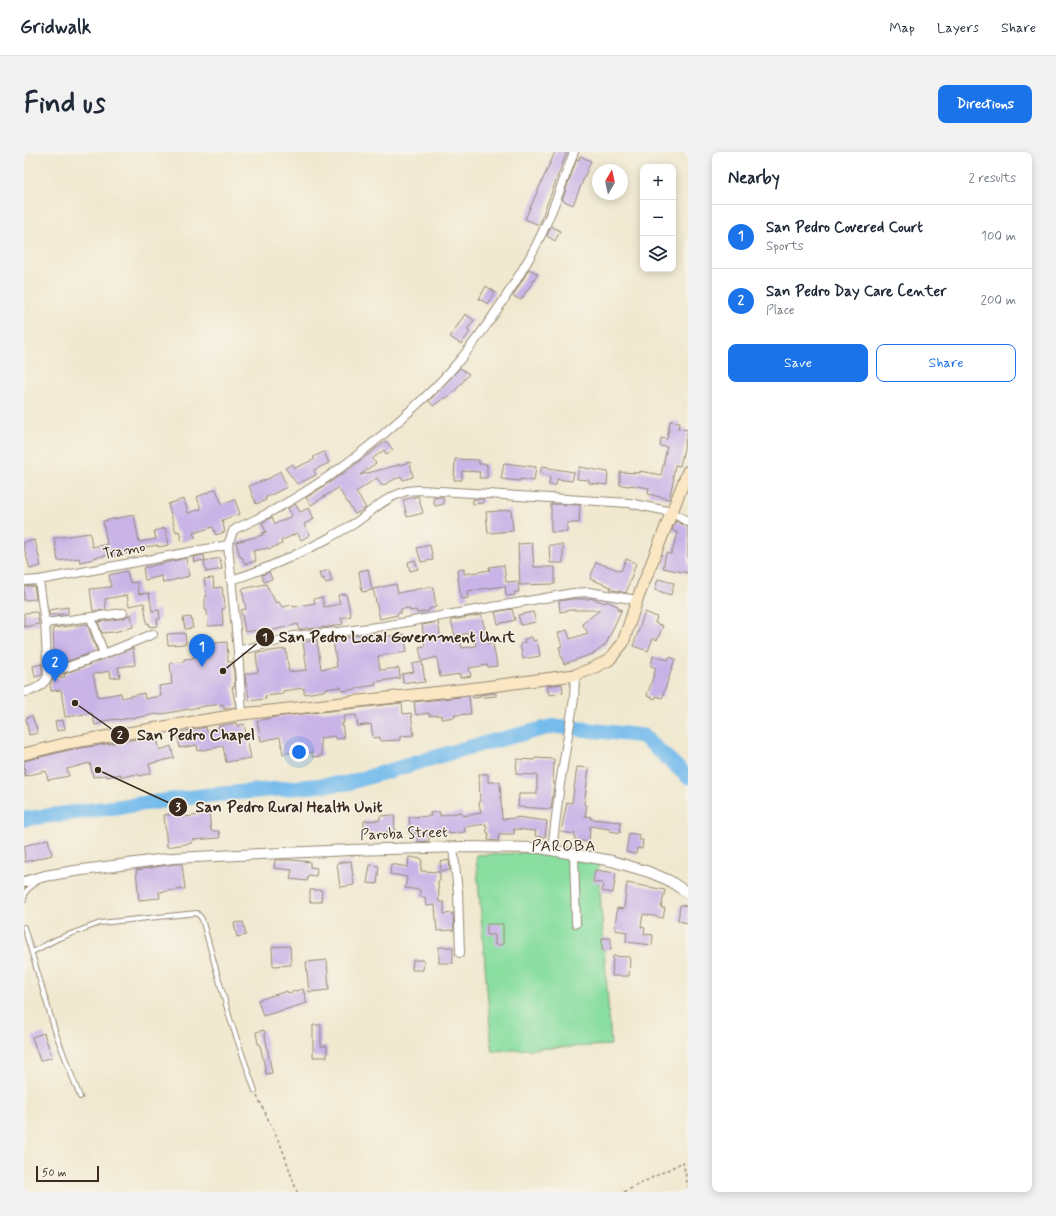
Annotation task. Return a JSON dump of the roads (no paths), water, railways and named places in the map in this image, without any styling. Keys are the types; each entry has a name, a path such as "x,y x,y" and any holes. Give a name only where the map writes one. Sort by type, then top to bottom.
{"main road":[{"path":"24,754 75,741 242,714 334,702 408,696 574,675 591,669 609,660 624,643 638,600 688,471"}],"street":[{"path":"242,714 238,651 228,545 233,531 285,505 327,478 384,434 443,379 482,332 501,305 530,255 545,227 574,152"},
{"path":"231,580 254,573 318,543 355,523 380,504 401,492 440,491 629,503 672,512 688,522"},
{"name":"Tramo","path":"24,581 39,580 228,545"},
{"path":"24,692 36,689 45,682 48,677 45,623 39,580"},
{"path":"238,651 293,636 384,626 573,593 589,592 638,600"},
{"path":"45,623 123,613"},
{"path":"91,618 104,654"},
{"path":"48,674 154,634"},
{"path":"552,850 560,784 574,699 574,675"},
{"path":"453,847 458,892 460,953"},
{"name":"Paroba Street","path":"24,882 45,876 114,865 173,858 453,847 540,848 612,861 650,872 673,883 688,893"},
{"path":"574,854 576,923"}],"lane":[{"path":"24,899 26,891 45,876"},
{"path":"32,952 57,939 100,923 197,913 202,919 230,1019 255,1091"},
{"path":"24,927 56,1034 80,1097"}],"waterway":[{"path":"24,819 210,795 348,783 470,747 554,726 643,736 688,777"}],"place":[{"name":"San Pedro Covered Court","path":"202,667"},
{"name":"San Pedro Local Government Unit","path":"223,671"},
{"name":"San Pedro Day Care Center","path":"55,682"},
{"name":"San Pedro Chapel","path":"75,703"},
{"name":"San Pedro Rural Health Unit","path":"98,770"}],"district":[{"name":"PAROBA","path":"564,845"}]}
